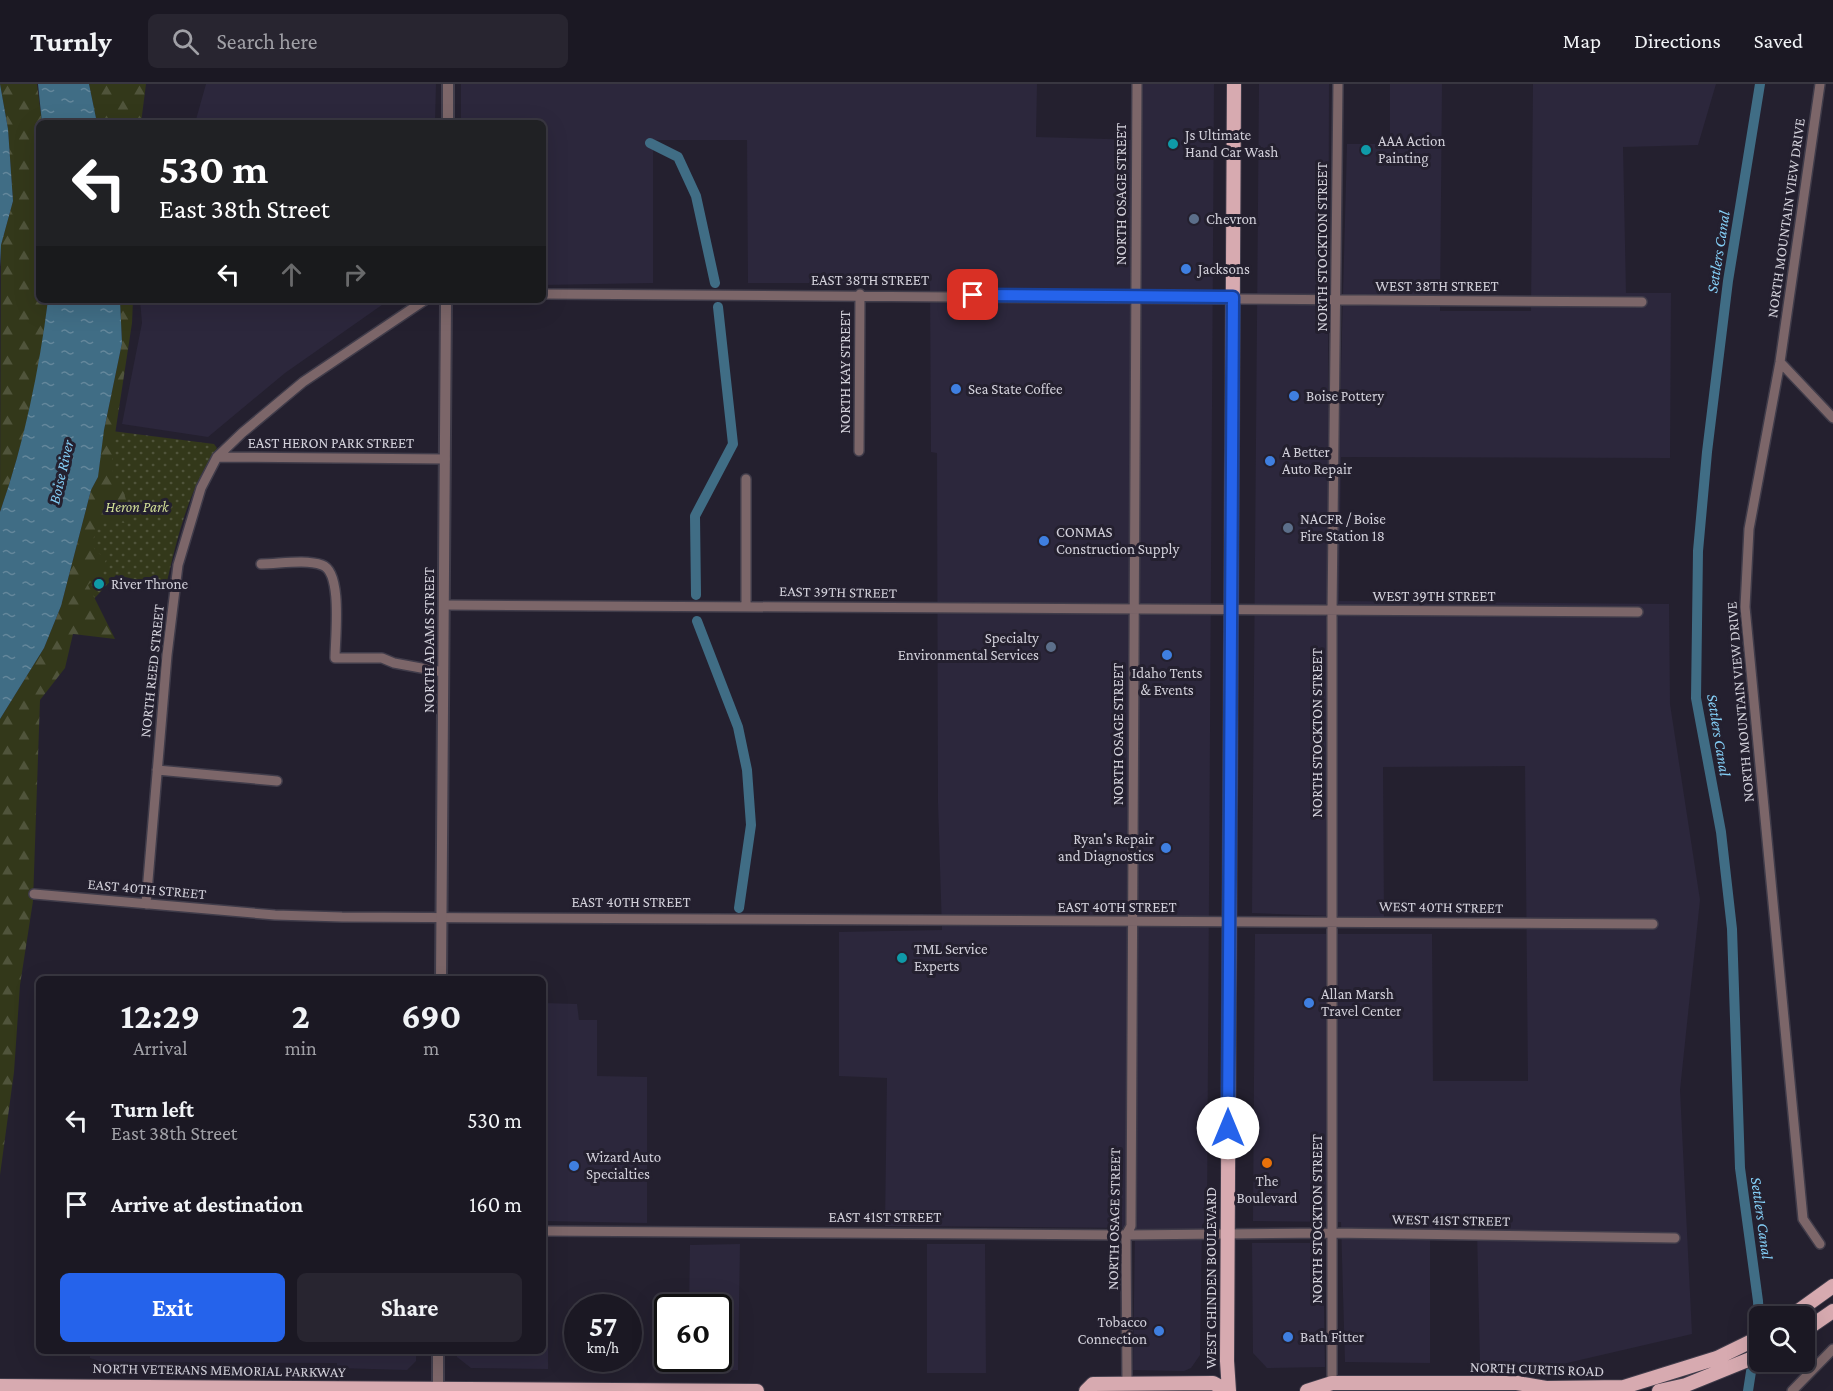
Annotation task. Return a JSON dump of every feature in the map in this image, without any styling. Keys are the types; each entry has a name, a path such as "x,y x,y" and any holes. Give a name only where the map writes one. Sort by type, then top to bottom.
{"main road":[{"name":"WEST CHINDEN BOULEVARD","path":"1228,1391 1234,84"},
{"path":"1805,1306 1833,1286"},
{"path":"1815,1323 1833,1311"},
{"name":"NORTH CURTIS ROAD","path":"1307,1391 1332,1383 1517,1383 1546,1388 1624,1387 1717,1358 1749,1342"},
{"path":"1659,1391 1686,1385 1749,1360"},
{"path":"1086,1391 1093,1384 1213,1383 1228,1391"},
{"name":"NORTH VETERANS MEMORIAL PARKWAY","path":"0,1386 756,1391"}],"street":[{"path":"448,84 448,120"},
{"name":"NORTH OSAGE STREET","path":"1127,1383 1126,1235 1131,1226 1137,84"},
{"name":"NORTH STOCKTON STREET","path":"1332,1383 1332,611 1338,84"},
{"name":"NORTH MOUNTAIN VIEW DRIVE","path":"1820,84 1780,362 1749,529 1745,606 1803,1219 1820,1244"},
{"name":"EAST 38TH STREET","path":"546,294 1233,297"},
{"name":"NORTH KAY STREET","path":"859,451 860,294"},
{"name":"WEST 38TH STREET","path":"1233,297 1642,302"},
{"name":"NORTH REED STREET","path":"146,904 167,655 178,565 201,488 217,457 303,382 421,303"},
{"name":"NORTH ADAMS STREET","path":"441,976 446,303"},
{"path":"1780,362 1833,418"},
{"name":"EAST HERON PARK STREET","path":"217,457 445,459"},
{"path":"746,479 746,606"},
{"path":"261,564 318,564 330,570 335,582 335,658 382,658 394,663 444,672"},
{"name":"EAST 39TH STREET","path":"444,605 1231,609"},
{"name":"WEST 39TH STREET","path":"1231,609 1638,612"},
{"path":"157,770 277,781"},
{"name":"EAST 40TH STREET","path":"34,894 275,915 1229,922"},
{"name":"WEST 40TH STREET","path":"1229,922 1653,924"},
{"name":"EAST 41ST STREET","path":"546,1230 1227,1234"},
{"name":"WEST 41ST STREET","path":"1227,1234 1331,1233 1675,1238"},
{"path":"1792,1391 1798,1382 1833,1349"},
{"path":"438,1354 438,1390"}],"shaded area":[{"path":"206,84 436,84 435,120 196,120"},
{"path":"461,84 1037,84 1036,137 1141,140 1142,84 1214,84 1207,1219 1202,1225 1200,1355 1191,1368 1184,1371 1133,1370 1135,1228 885,1226 887,1078 839,1076 839,932 942,930 938,803 937,453 931,452 930,283 748,283 747,140 653,140 653,283 546,285 546,120 461,120"},
{"path":"1259,84 1329,84 1328,408 1340,407 1347,144 1390,144 1390,84 1442,84 1440,311 1531,311 1533,84 1716,84 1698,145 1623,147 1626,293 1671,293 1670,458 1341,457 1339,601 1669,604 1670,704 1700,900 1680,1090 1692,1334 1554,1366 1480,1363 1477,1229 1430,1229 1430,1363 1345,1362 1341,1222 1253,1221 1255,934 1432,934 1433,1081 1528,1081 1525,766 1383,767 1384,918 1252,913"},
{"path":"140,303 385,303 285,373 208,437 122,424 142,323"},
{"path":"546,1003 577,1004 579,1020 597,1020 597,1076 647,1077 647,1223 546,1221"},
{"path":"1252,1243 1323,1243 1325,1367 1267,1368 1253,1353"},
{"path":"546,1244 548,1244 548,1369 471,1368 457,1357 457,1354 546,1354"},
{"path":"740,1244 738,1370 732,1370 732,1294 689,1294 690,1245"},
{"path":"927,1244 985,1244 986,1373 927,1373"},
{"path":"90,1354 416,1354 416,1361 407,1370 337,1368 337,1363 103,1362 90,1358"}],"green space":[{"path":"0,84 37,84 42,120 36,120 36,303 48,303 30,407 0,512 1,245 13,201 8,129"},
{"path":"89,84 146,84 141,120 96,120"},
{"path":"120,303 133,303 132,323 112,454 113,475 124,493 128,507 125,523 105,521 97,526 92,544 96,552 107,558 99,574 88,585 115,639 73,634 65,668 40,700 33,901 20,985 14,1072 0,1175 0,719 44,648 61,606 91,490 98,477 104,430 122,343"},
{"name":"Heron Park","path":"104,430 214,444 217,448 207,463 191,497 166,586 116,575 81,613"}],"water":[{"path":"0,84 8,129 13,201 1,245 0,267"},
{"path":"38,84 89,84 96,120 42,120"},
{"name":"Boise River","path":"48,303 120,303 122,343 104,430 98,477 91,490 61,606 44,648 0,719 0,512 30,407"}],"waterway":[{"name":"Settlers Canal","path":"1748,1391 1759,1320 1740,1168 1732,929 1721,832 1696,698 1698,551 1707,452 1728,281 1760,84"},
{"path":"650,143 678,157 696,196 715,283"},
{"path":"696,595 695,516 733,444 718,307"},
{"path":"697,621 738,727 747,770 751,825 739,908"}],"place":[{"name":"Js Ultimate Hand Car Wash","path":"1173,144"},
{"name":"AAA Action Painting","path":"1366,150"},
{"name":"Chevron","path":"1194,219"},
{"name":"Jacksons","path":"1186,269"},
{"name":"Sea State Coffee","path":"956,389"},
{"name":"Boise Pottery","path":"1294,396"},
{"name":"A Better Auto Repair","path":"1270,461"},
{"name":"NACFR / Boise Fire Station 18","path":"1288,528"},
{"name":"CONMAS Construction Supply","path":"1044,541"},
{"name":"River Throne","path":"99,584"},
{"name":"Specialty Environmental Services","path":"1051,647"},
{"name":"Idaho Tents & Events","path":"1167,655"},
{"name":"Ryan's Repair and Diagnostics","path":"1166,848"},
{"name":"TML Service Experts","path":"902,958"},
{"name":"Allan Marsh Travel Center","path":"1309,1003"},
{"name":"The Boulevard","path":"1267,1163"},
{"name":"Wizard Auto Specialties","path":"574,1166"},
{"name":"Tobacco Connection","path":"1159,1331"},
{"name":"Bath Fitter","path":"1288,1337"}],"route":[{"path":"973,295 1233,297 1228,1128"}]}
